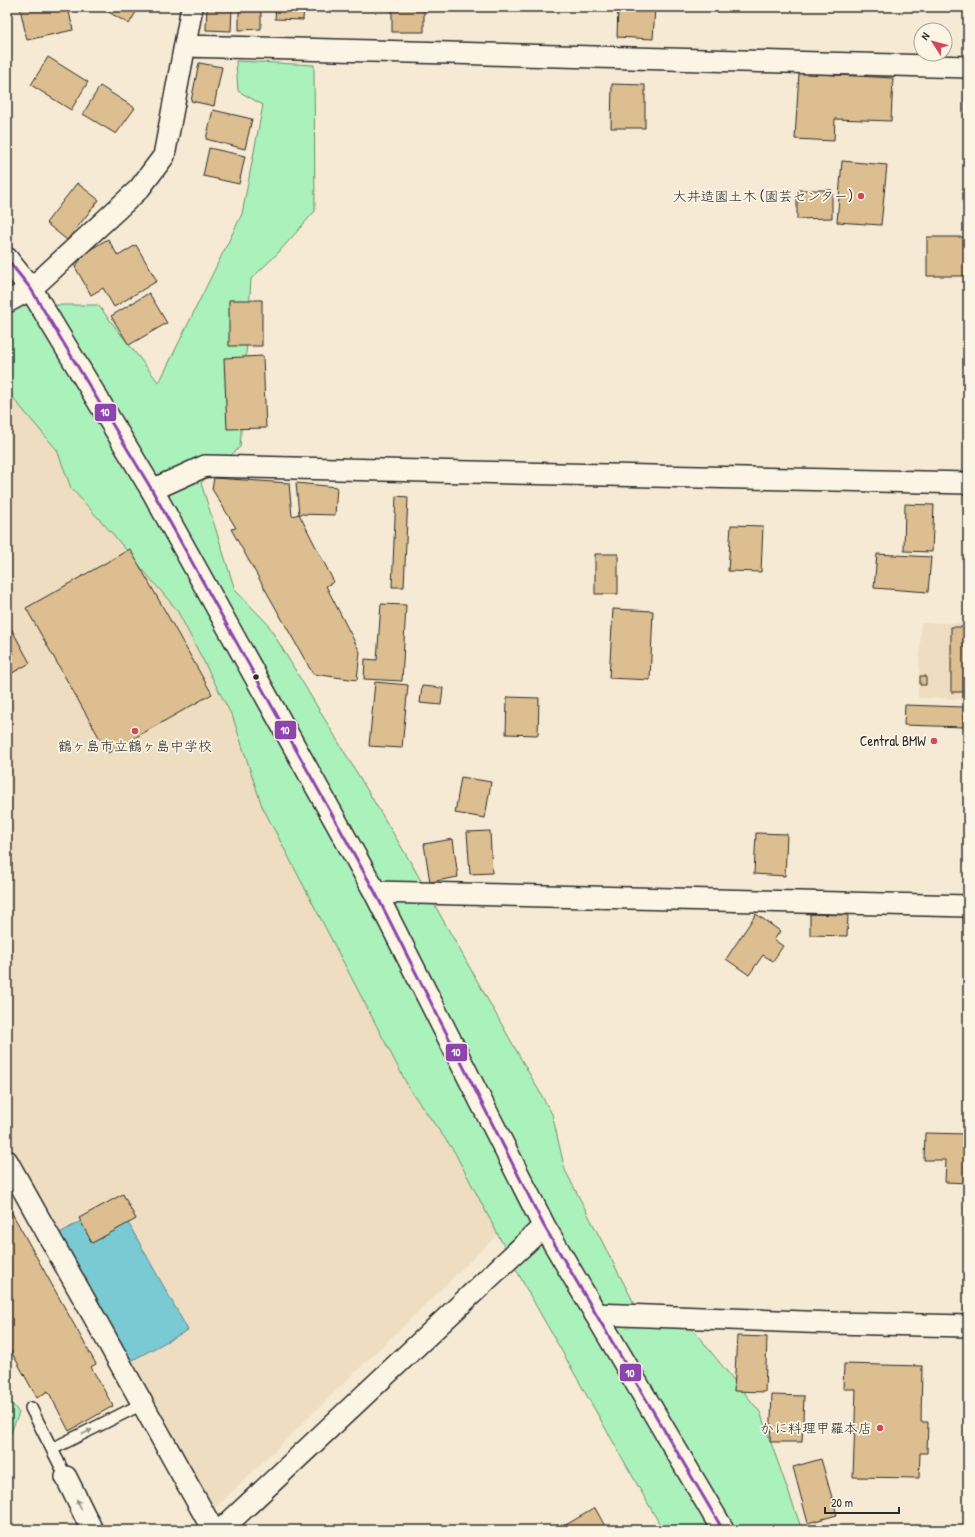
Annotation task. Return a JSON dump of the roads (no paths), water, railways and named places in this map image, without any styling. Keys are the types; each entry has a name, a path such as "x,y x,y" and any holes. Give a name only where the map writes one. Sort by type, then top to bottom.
{"street":[{"path":"7,302 31,289 139,189 164,156 192,7"},
{"path":"185,46 968,67"},
{"path":"7,259 31,289 152,490 374,892 544,1226 723,1530"},
{"path":"152,490 205,466 968,483"},
{"path":"374,892 968,906"},
{"path":"7,1161 213,1530"},
{"path":"221,1530 544,1226"},
{"path":"595,1314 832,1323 968,1326"},
{"path":"66,1477 92,1530"}],"lane":[{"path":"52,1449 142,1404"},
{"path":"31,1408 66,1477"}],"water":[{"path":"116,1201 188,1330 129,1362 58,1234"}],"place":[{"name":"大井造園土木 (園芸センター)","path":"861,196"},
{"name":"鶴ヶ島市立鶴ヶ島中学校","path":"135,731"},
{"name":"Central BMW","path":"934,741"},
{"name":"かに料理甲羅本店","path":"880,1428"}]}
